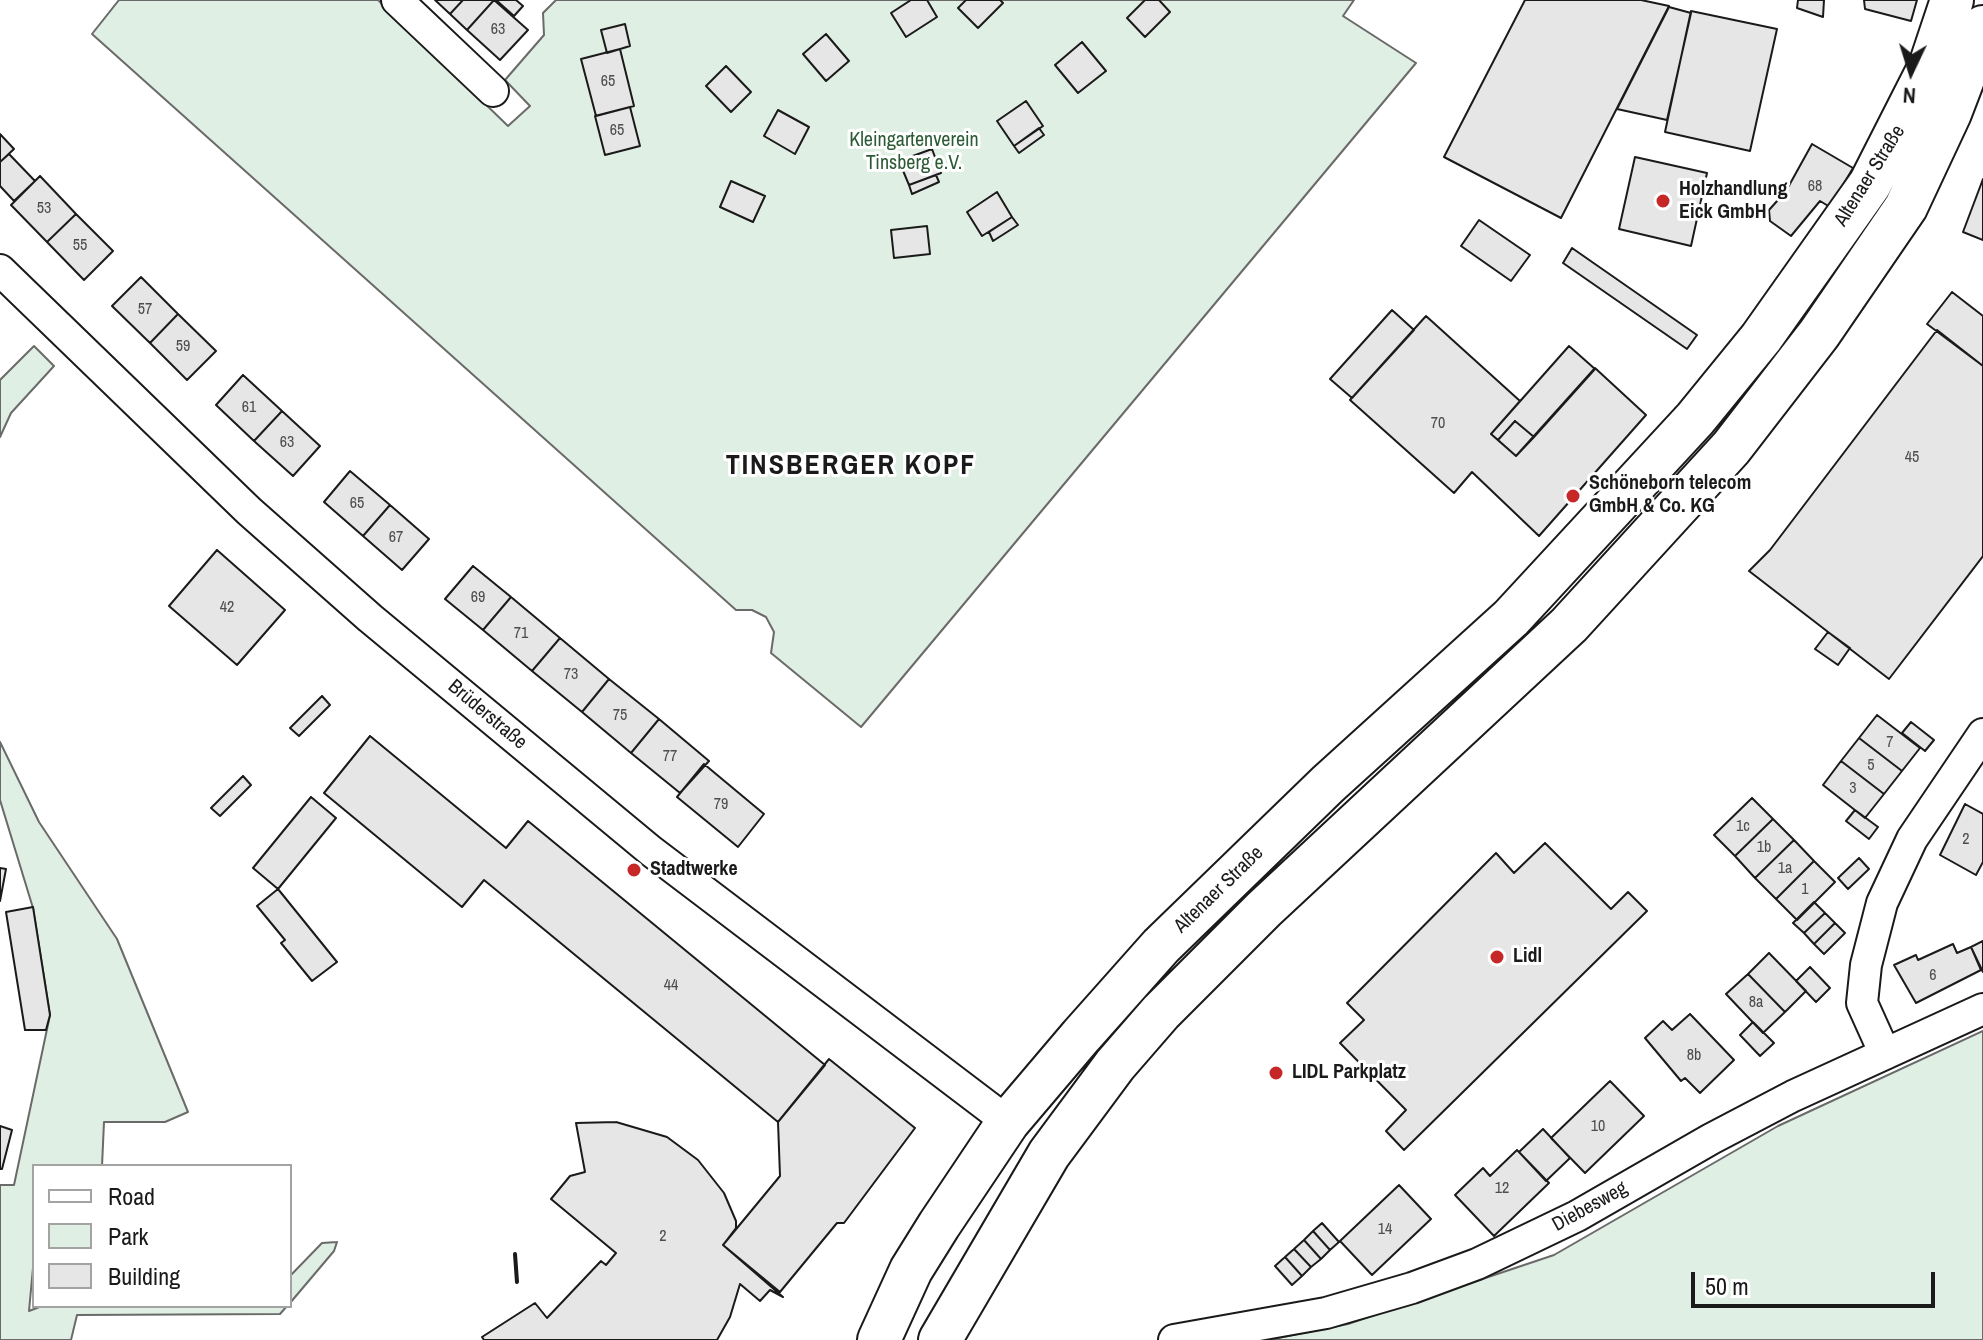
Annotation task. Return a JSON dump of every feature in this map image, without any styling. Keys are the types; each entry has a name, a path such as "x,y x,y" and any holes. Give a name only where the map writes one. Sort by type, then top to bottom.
{"main road":[{"name":"Altenaer Straße","path":"879,1340 911,1270 1008,1122 1161,946 1511,618 1695,419 1761,338 1870,184 1930,66 1952,0"},
{"name":"Altenaer Straße","path":"940,1340 1049,1154 1115,1065 1161,1012 1264,909 1544,648 1731,448 1797,363 1906,207 1950,113 1983,27"},
{"path":"1761,338 1797,363"},
{"path":"1695,419 1731,448"},
{"path":"1511,618 1544,648"},
{"path":"1448,675 1482,707"},
{"path":"1008,1122 1049,1154"}],"street":[{"path":"397,0 493,91"},
{"name":"Brüderstraße","path":"0,270 249,511 370,618 651,851 1008,1122"},
{"path":"1885,1054 1862,1003 1866,965 1882,903 1912,839 1983,734"},
{"name":"Diebesweg","path":"1174,1340 1326,1313 1412,1288 1477,1264 1577,1216 1793,1096 1983,1009"}],"green space":[{"name":"Kleingartenverein Tinsberg e.V.","path":"119,0 378,0 508,126 530,106 505,80 544,35 543,13 556,0 1354,0 1343,16 1416,63 861,727 771,653 774,632 766,617 752,610 736,610 92,34"},
{"path":"34,346 54,366 11,413 0,437 0,380"},
{"path":"0,742 39,822 117,939 188,1112 165,1122 104,1122 102,1164 32,1164 29,1311 37,1308 285,1308 280,1314 77,1315 71,1340 0,1340 0,1185 14,1185 50,1015 33,908 0,800"},
{"path":"1983,1031 1983,1340 1268,1340 1348,1324 1554,1255 1778,1126"},
{"path":"337,1242 334,1251 292,1301 292,1274 322,1243"}],"building":[{"path":"435,0 463,0 450,14"},
{"path":"463,0 494,0 467,30 450,14"},
{"path":"494,0 528,30 500,60 467,30"},
{"path":"496,0 516,0 523,6 514,16"},
{"path":"911,0 927,0 937,17 906,37 891,13"},
{"path":"966,0 1000,0 1003,3 978,28 958,8"},
{"path":"1145,0 1159,0 1170,12 1145,37 1127,18"},
{"path":"1525,0 1641,0 1669,6 1561,218 1444,157"},
{"path":"1798,0 1824,0 1823,17 1797,8"},
{"path":"1864,0 1917,0 1911,21 1865,9"},
{"path":"1669,7 1691,13 1667,120 1617,109"},
{"path":"1691,11 1777,29 1750,151 1665,132"},
{"path":"625,24 630,46 607,53 601,30"},
{"path":"826,34 849,61 826,81 803,54"},
{"path":"1082,42 1106,71 1078,93 1055,65"},
{"path":"620,49 634,106 596,116 581,59"},
{"path":"726,66 751,92 731,112 706,86"},
{"path":"1026,101 1043,126 1014,146 997,121"},
{"path":"630,107 640,146 605,155 595,116"},
{"path":"778,110 809,127 795,154 764,136"},
{"path":"1039,128 1044,135 1019,153 1014,146"},
{"path":"0,134 14,149 0,162"},
{"path":"1812,144 1853,168 1830,207 1820,201 1791,236 1770,221 1769,210 1786,191"},
{"path":"932,149 941,173 909,185 899,161"},
{"path":"9,154 35,181 14,201 0,186 0,162"},
{"name":"Holzhandlung Eick GmbH","path":"1635,157 1707,173 1691,246 1619,229"},
{"path":"936,175 939,182 912,194 909,185"},
{"path":"40,176 76,214 47,242 11,205"},
{"path":"1983,179 1983,240 1963,232"},
{"path":"731,181 765,196 753,222 720,207"},
{"path":"997,192 1012,217 982,236 967,212"},
{"path":"76,214 113,251 84,280 47,242"},
{"path":"1012,217 1018,225 993,241 989,232"},
{"path":"1479,220 1530,255 1511,281 1461,246"},
{"path":"927,226 930,254 894,258 891,230"},
{"path":"1572,248 1697,335 1687,349 1563,263"},
{"path":"141,277 178,314 150,343 112,306"},
{"path":"1952,292 1983,316 1983,366 1927,324"},
{"path":"1392,310 1414,330 1352,398 1330,379"},
{"path":"178,314 216,351 187,380 150,343"},
{"path":"1426,316 1520,401 1491,434 1516,456 1595,368 1646,415 1539,536 1472,472 1454,493 1350,400"},
{"path":"1937,330 1983,366 1983,556 1889,679 1749,571 1770,550"},
{"path":"1569,346 1595,369 1534,437 1515,421 1498,440 1491,434"},
{"path":"243,375 282,411 254,441 216,405"},
{"path":"282,411 320,446 293,476 254,441"},
{"path":"1515,421 1534,437 1516,456 1498,440"},
{"path":"350,471 390,505 363,536 324,502"},
{"path":"390,505 429,539 402,570 363,536"},
{"path":"217,550 285,610 237,665 169,606"},
{"path":"473,566 511,597 483,630 445,599"},
{"path":"511,597 560,638 532,671 483,630"},
{"path":"1828,632 1850,648 1838,665 1815,649"},
{"path":"560,638 609,679 582,712 532,671"},
{"path":"609,679 659,719 631,753 582,712"},
{"path":"322,696 330,705 299,736 290,728"},
{"path":"1877,715 1920,748 1902,771 1859,738"},
{"path":"659,719 709,761 680,793 631,753"},
{"path":"1911,722 1934,740 1925,751 1902,733"},
{"path":"370,736 506,848 528,821 825,1065 778,1122 484,880 462,907 324,793"},
{"path":"1859,738 1902,771 1884,794 1841,761"},
{"path":"1841,761 1884,794 1865,818 1823,785"},
{"path":"704,764 764,814 738,847 677,797"},
{"path":"243,776 251,785 220,816 211,808"},
{"path":"311,797 336,818 278,889 253,868"},
{"path":"1752,798 1773,819 1735,856 1714,835"},
{"path":"1965,804 1983,814 1983,862 1976,875 1940,855"},
{"path":"1855,810 1878,827 1869,839 1846,821"},
{"path":"1773,819 1794,840 1755,878 1735,856"},
{"path":"1794,840 1814,861 1776,899 1755,878"},
{"name":"Lidl","path":"1545,843 1611,909 1628,892 1647,911 1404,1150 1386,1131 1406,1110 1340,1043 1364,1020 1347,1003 1496,853 1514,873"},
{"path":"1859,858 1869,869 1848,889 1838,878"},
{"path":"1814,861 1835,882 1797,920 1776,899"},
{"path":"0,868 6,869 0,901"},
{"path":"278,889 337,962 312,981 281,943 285,940 257,906"},
{"path":"1814,902 1825,913 1804,933 1793,923"},
{"path":"33,907 50,1015 46,1030 25,1030 6,912"},
{"path":"1825,913 1835,923 1814,944 1804,933"},
{"path":"1835,923 1845,933 1824,954 1814,944"},
{"path":"1983,941 1983,972 1971,947"},
{"path":"1953,944 1957,953 1971,947 1981,970 1916,1003 1894,965 1916,955 1918,960"},
{"path":"1769,953 1806,991 1785,1012 1748,974"},
{"path":"1810,967 1830,988 1816,1002 1796,981"},
{"path":"1748,974 1785,1012 1763,1033 1726,994"},
{"path":"1690,1014 1734,1060 1700,1093 1685,1078 1681,1081 1645,1038 1663,1021 1672,1030"},
{"path":"1753,1022 1774,1043 1760,1056 1740,1035"},
{"path":"829,1059 915,1128 844,1223 837,1223 780,1292 723,1245 780,1176 778,1122"},
{"path":"1610,1081 1644,1116 1585,1173 1551,1138"},
{"path":"616,1122 667,1137 698,1160 724,1193 736,1221 736,1228 723,1245 783,1297 770,1290 760,1301 740,1284 730,1317 717,1340 484,1340 482,1337 535,1303 547,1318 601,1261 606,1265 616,1253 551,1199 570,1176 585,1172 576,1123"},
{"path":"0,1126 12,1130 2,1169 0,1169"},
{"path":"1543,1129 1570,1158 1546,1181 1519,1152"},
{"path":"1517,1150 1549,1183 1494,1236 1455,1195 1483,1168 1490,1176"},
{"path":"1399,1185 1431,1219 1372,1275 1340,1241"},
{"path":"1322,1223 1339,1242 1330,1250 1313,1231"},
{"path":"1313,1231 1330,1250 1321,1259 1304,1240"},
{"path":"1304,1240 1321,1259 1311,1267 1294,1249"},
{"path":"1294,1249 1311,1267 1302,1276 1285,1257"},
{"path":"1285,1257 1302,1276 1292,1285 1275,1266"}],"wall":[{"path":"515,1254 517,1282"}],"place":[{"name":"Holzhandlung Eick GmbH","path":"1663,201"},
{"name":"Schöneborn telecom GmbH & Co. KG","path":"1573,496"},
{"name":"Stadtwerke","path":"634,870"},
{"name":"Lidl","path":"1497,957"},
{"name":"LIDL Parkplatz","path":"1276,1073"}],"district":[{"name":"TINSBERGER KOPF","path":"851,466"}]}
